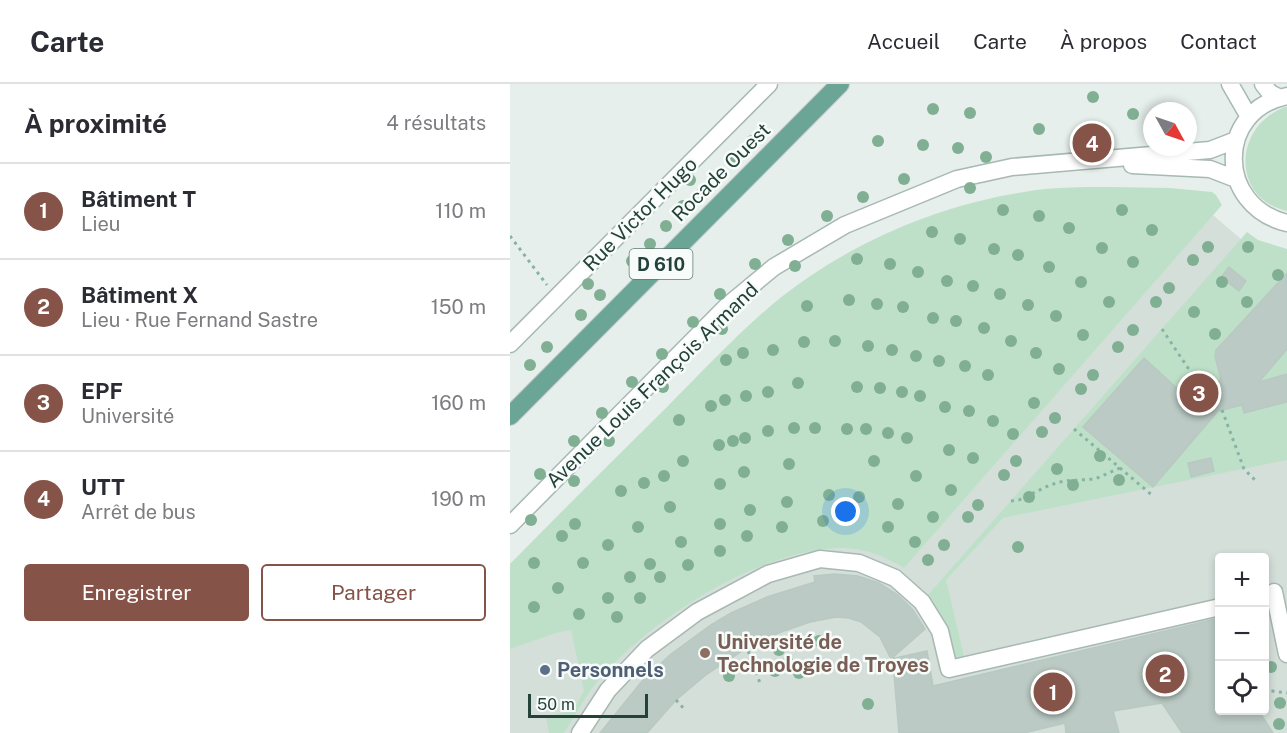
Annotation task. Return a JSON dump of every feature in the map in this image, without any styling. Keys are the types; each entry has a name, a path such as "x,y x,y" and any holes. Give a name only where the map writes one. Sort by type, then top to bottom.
{"main road":[{"name":"Rocade Ouest","path":"510,416 840,84"},
{"name":"Rocade Ouest","path":"812,112 849,84"}],"street":[{"name":"Rue Victor Hugo","path":"510,344 769,84"},
{"path":"1230,84 1250,117"},
{"path":"1263,84 1270,93 1283,97"},
{"path":"1283,97 1269,102 1250,117 1236,140 1233,159 1236,179 1242,192 1260,212 1272,219 1287,223"},
{"name":"Avenue Louis François Armand","path":"510,525 728,306 774,267 845,225 957,179 1012,167 1210,150 1236,140"},
{"name":"Avenue Louis François Armand","path":"1068,162 1210,169 1236,179"},
{"path":"580,733 608,690 646,649 663,636 697,612 768,574 820,559 859,563 895,578 922,602 940,631 949,669 1215,608"},
{"path":"1275,592 1287,654"}],"path":[{"path":"510,236 557,298"},
{"path":"1162,329 1200,386"},
{"path":"1222,410 1244,469 1255,480"},
{"path":"1074,429 1153,496"},
{"path":"1011,501 1050,485 1064,481 1095,479 1120,468"},
{"path":"742,637 760,683"},
{"path":"1269,691 1287,693"},
{"path":"676,700 686,711"}],"shaded area":[{"path":"1199,203 1256,252 1287,257 1287,733 510,733 510,579"}],"green space":[{"path":"1287,107 1287,211 1269,204 1256,192 1248,178 1246,162 1248,146 1255,130 1268,117"},
{"path":"1170,188 1212,192 1222,205 904,568 873,553 839,548 807,552 740,575 674,613 645,636 618,659 596,683 564,733 549,733 546,717 573,710 584,691 571,630 510,649 510,564 733,341 760,315 801,282 830,263 892,231 924,218 990,198 1045,189"},
{"path":"1247,232 1258,240 1287,249 1287,460 1003,518 946,580 964,656 954,658 945,625 927,596"}],"building":[{"path":"1229,267 1246,281 1239,291 1221,277"},
{"path":"1287,273 1287,349 1259,382 1287,374 1287,402 1244,413 1242,405 1218,411 1153,487 1083,427 1144,358 1180,391 1221,380 1215,356 1216,350"},
{"path":"1211,458 1214,471 1191,477 1188,463"},
{"name":"Université de Technologie de Troyes","path":"835,574 858,576 879,583 898,595 913,610 925,629 891,659 880,637 861,622 836,617 810,622 748,647 707,674 676,700 647,733 600,733 643,680 671,654 711,625 767,597 815,582 814,576"},
{"path":"1215,619 1215,715 1262,715 1273,733 1182,733 1162,703 1113,711 1119,733 1066,733 1065,723 1024,733 899,733 891,659 927,651 933,686"}],"place":[{"name":"UTT","path":"1092,143"},
{"name":"EPF","path":"1199,393"},
{"name":"Université de Technologie de Troyes","path":"705,653"},
{"name":"Personnels","path":"545,670"},
{"name":"Bâtiment X","path":"1165,674"},
{"name":"Bâtiment T","path":"1053,692"}]}
